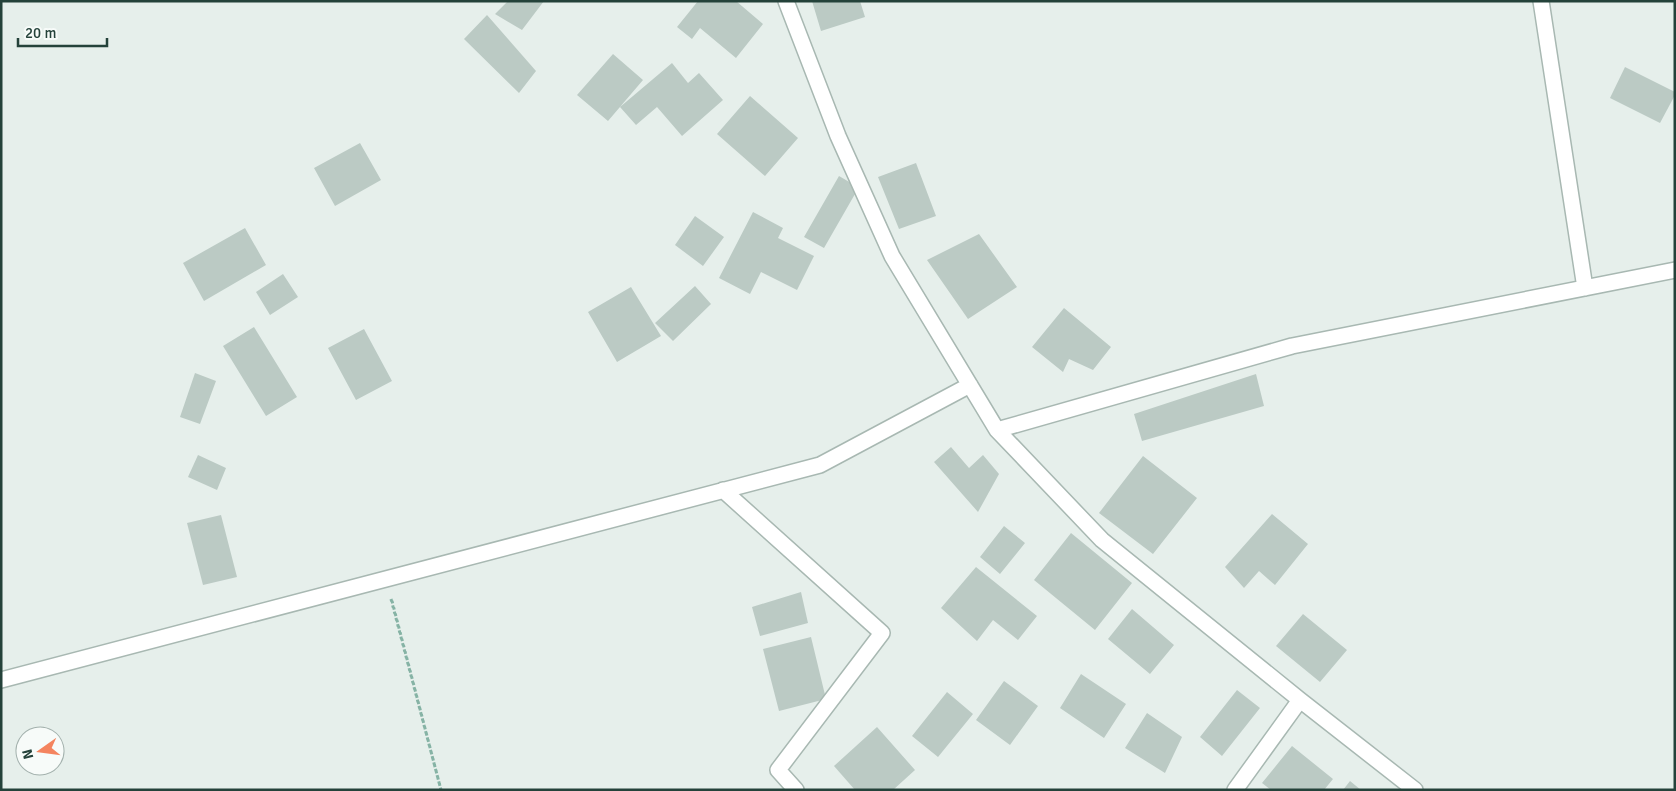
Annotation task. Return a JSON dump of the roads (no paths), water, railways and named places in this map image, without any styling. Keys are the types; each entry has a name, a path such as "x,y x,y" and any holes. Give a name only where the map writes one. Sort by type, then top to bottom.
{"street":[{"path":"786,1 838,136 892,256 997,430 1102,540 1415,790"},
{"path":"1541,1 1585,288"},
{"path":"997,430 1292,346 1675,270"},
{"path":"1,680 820,465 970,385"},
{"path":"723,490 882,634 778,770 796,790"},
{"path":"1235,790 1300,700"}]}
